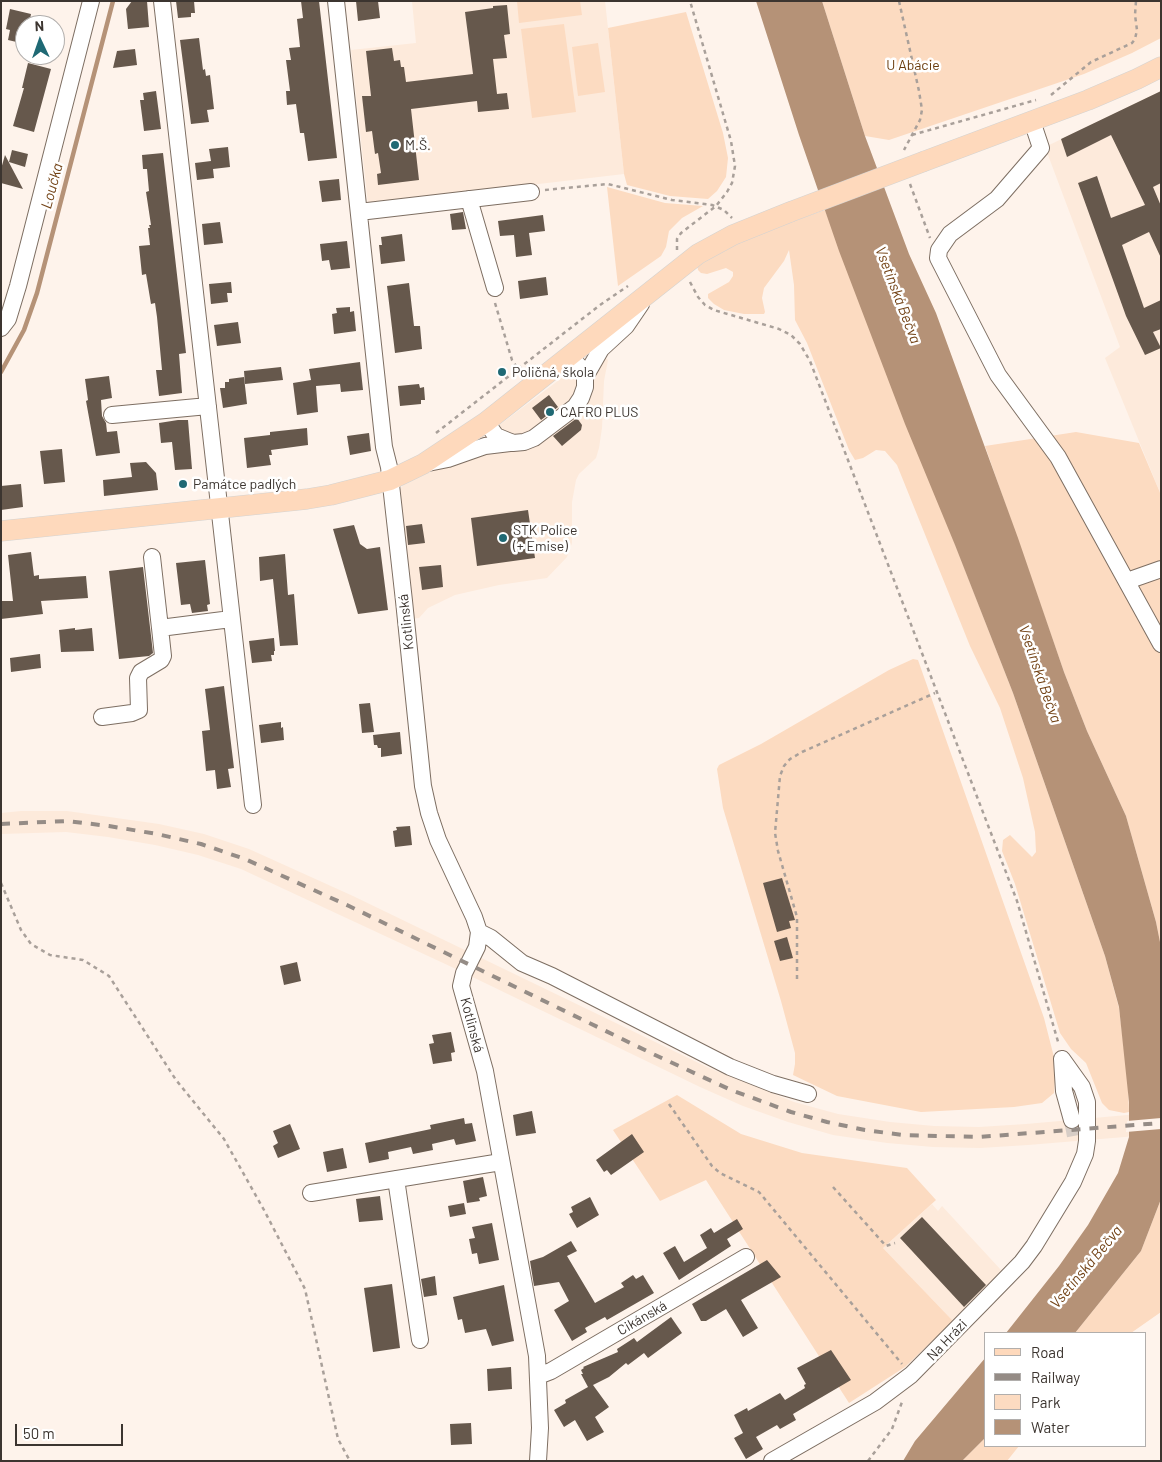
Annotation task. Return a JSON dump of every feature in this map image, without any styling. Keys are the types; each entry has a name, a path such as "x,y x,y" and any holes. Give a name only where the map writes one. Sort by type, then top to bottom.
{"main road":[{"path":"1,532 332,495 390,480 423,464 486,422 567,358 640,288 680,260 705,250 733,235 790,212 1032,121 1047,106 1137,79 1161,67"}],"street":[{"path":"1,328 8,319 18,286 91,1"},
{"path":"162,1 252,805"},
{"name":"Kotlinská","path":"336,1 384,447 390,480 426,802 438,840 474,917 479,932 477,947 464,973 462,986 484,1071 536,1356 540,1428 538,1461"},
{"path":"1032,121 1041,148 997,199 950,234 939,250 938,258 998,375 1058,457 1161,644"},
{"path":"359,212 531,192"},
{"path":"469,199 495,288"},
{"path":"423,464 448,459 485,446 524,442 534,438 574,407 582,398 585,377 589,367 601,349 626,326 640,288"},
{"path":"567,358 581,368 585,377"},
{"path":"112,415 208,406"},
{"path":"486,422 496,436 513,443"},
{"path":"102,717 132,713 138,710 138,678 141,672 161,660 163,656 152,557"},
{"path":"1127,581 1161,569"},
{"path":"160,628 231,619"},
{"path":"479,932 491,938 522,963 552,976 730,1068 808,1094"},
{"path":"1062,1059 1064,1091 1074,1128 1077,1173"},
{"name":"Na Hrázi","path":"772,1461 875,1402 911,1375 1022,1262 1047,1226 1077,1173 1085,1154 1088,1102 1082,1087 1062,1059"},
{"path":"311,1193 501,1162"},
{"path":"396,1179 420,1340"},
{"name":"Cikánská","path":"538,1376 551,1371 746,1257"}],"path":[{"path":"690,1 732,141 735,166 732,183 728,192 716,206 681,233 676,246 680,260 693,289 705,305 714,310 780,329 791,335 800,344 810,361 1017,901 1062,1059"},
{"path":"899,1 922,110 920,120 903,153"},
{"path":"912,135 1047,106 1050,96 1091,62 1132,43 1137,30 1136,1"},
{"path":"908,178 938,258"},
{"path":"531,192 608,184 672,200 716,206 731,216 735,224"},
{"path":"495,288 493,295 512,360 518,369"},
{"path":"436,434 600,305 640,288"},
{"path":"797,979 797,917 778,851 775,833 780,776 784,766 790,759 802,752 936,693"},
{"path":"1,883 21,930 31,944 50,955 83,960 109,976 176,1080 224,1139 305,1289 338,1439 350,1461"},
{"path":"669,1104 712,1166 720,1173 759,1192 911,1375"},
{"path":"833,1187 886,1246 896,1243"},
{"path":"868,1461 892,1429 902,1402"}],"shaded area":[{"path":"412,1 605,1 624,174 368,204 351,50 416,43"},
{"path":"1161,91 1161,495 1105,358 1120,347 1045,147"},
{"path":"603,355 608,360 604,381 602,428 599,448 596,458 579,474 576,480 572,502 572,543 567,557 547,578 499,585 455,595 428,608 419,618 411,619 396,494 405,483 430,472 502,423 571,371"},
{"path":"67,811 159,824 204,834 249,849 353,896 709,1068 794,1102 838,1114 934,1126 979,1127 1161,1112 1161,1134 980,1148 933,1147 887,1143 833,1135 743,1106 700,1087 456,969 241,869 198,855 108,837 66,832 1,834 1,813"},
{"path":"932,1204 938,1211 942,1206 1001,1270 988,1287 953,1321 883,1248"}],"green space":[{"path":"517,1 580,1 582,15 519,23"},
{"name":"U Abácie","path":"822,1 1161,1 1161,38 1084,74 889,140 865,136"},
{"path":"686,12 723,133 728,158 726,177 717,191 708,199 670,196 627,185 624,174 608,28"},
{"path":"564,24 576,112 532,118 521,29"},
{"path":"598,43 605,92 578,96 572,47"},
{"path":"607,187 665,203 703,206 682,218 669,231 666,247 661,256 618,286"},
{"path":"825,210 1013,693 1105,956 1119,1008 1128,1081 1129,1112 1109,1110 1102,1103 1086,1063 1071,1049 1060,1033 1015,884 1002,851 1003,840 1010,835 1032,857 1036,852 1035,832 1023,778 1000,708 970,646 897,465 885,451 876,450 863,458 855,460 849,450 807,343 795,320 794,285 789,250 784,261 764,288 762,298 764,314 744,314 724,310 714,304 708,298 708,294 729,282 733,272 726,268 707,274 701,273 698,270 697,265 718,252 784,224"},
{"path":"1076,432 1139,443 1161,495 1161,947 1156,922 1126,816 1087,731 1064,672 985,446"},
{"path":"913,659 918,660 1044,1018 1055,1061 1055,1080 1054,1093 1042,1103 1014,1107 921,1112 837,1096 793,1075 795,1053 723,808 717,769 719,765 761,744 889,670"},
{"path":"677,1095 741,1134 802,1153 907,1168 936,1200 883,1248 953,1321 905,1367 849,1403 706,1180 660,1201 613,1130"},
{"path":"1161,1199 1161,1312 1132,1332 1076,1332 1141,1251"},
{"path":"984,1439 984,1447 1018,1447 1007,1461 962,1461"}],"water":[{"name":"Vsetínská Bečva","path":"756,1 822,1 865,136 909,254 936,313 1018,538 1064,672 1087,731 1126,816 1156,922 1161,947 1161,1199 1141,1251 1076,1332 1007,1332 1059,1266 1088,1225 1118,1173 1129,1137 1129,1102 1119,1007 1105,956 1013,693 905,424 839,251"},
{"path":"984,1359 984,1439 962,1461 903,1461 915,1441"}],"pier":[{"path":"1161,1118 1161,1129 1126,1132 1127,1121"}],"building":[{"path":"132,1 147,1 149,27 128,29 126,9"},
{"path":"176,1 194,1 195,13 191,13 191,17 178,18"},
{"path":"301,1 319,1 337,158 308,161 304,133 300,133 296,104 287,105 286,91 290,91 286,60 291,60 289,48 300,47 297,19 303,18"},
{"path":"356,1 378,1 380,18 358,21"},
{"path":"507,5 510,34 504,35 507,58 493,59 497,94 507,93 509,109 478,112 477,101 411,109 419,180 378,185 377,174 381,173 378,153 375,154 372,131 366,132 362,96 371,96 366,51 392,48 394,61 400,60 401,67 404,67 406,82 473,74 465,12"},
{"path":"10,9 31,14 15,15 15,42 8,40 10,30 6,29"},
{"path":"199,38 203,70 205,69 206,76 210,75 214,109 207,110 209,122 191,124 180,40"},
{"path":"135,49 137,65 113,68 117,51"},
{"path":"28,65 51,69 34,132 13,126 24,88 22,88"},
{"path":"156,91 161,129 144,131 140,100 144,100 143,93"},
{"path":"1161,91 1161,183 1153,187 1161,206 1161,258 1149,232 1122,245 1144,308 1161,300 1161,329 1153,332 1161,348 1145,355 1126,316 1078,183 1097,176 1111,218 1145,205 1111,135 1067,157 1061,139"},
{"path":"228,147 230,167 213,169 214,178 197,180 195,163 211,161 209,149"},
{"path":"12,150 28,154 25,167 9,162"},
{"path":"163,153 186,353 179,354 182,393 159,396 156,370 162,370 157,317 155,303 151,304 146,274 142,275 139,246 150,245 148,228 151,225 146,192 149,191 147,169 143,169 142,155"},
{"path":"5,155 23,189 1,183 1,169"},
{"path":"339,179 341,200 322,202 319,181"},
{"path":"463,212 466,229 452,230 450,214"},
{"path":"543,215 545,231 529,233 532,255 516,257 514,235 500,236 498,221"},
{"path":"220,222 223,243 204,245 202,224"},
{"path":"402,234 405,261 381,264 379,245 382,245 381,237"},
{"path":"347,241 350,268 331,270 329,260 322,261 320,244"},
{"path":"546,277 548,295 520,299 518,281"},
{"path":"231,282 232,293 227,293 228,302 211,304 209,284"},
{"path":"409,283 414,326 420,326 422,349 395,353 387,286"},
{"path":"350,307 350,312 354,311 356,331 334,334 332,314 337,313 336,308"},
{"path":"238,322 241,343 217,346 214,325"},
{"path":"360,362 363,390 341,392 340,384 316,386 318,412 297,415 293,383 311,380 309,369"},
{"path":"281,367 283,380 245,384 244,371"},
{"path":"109,376 112,398 101,400 102,416 106,423 107,432 117,431 120,453 96,456 86,401 88,400 85,379"},
{"path":"244,377 247,404 223,408 220,388 225,388 225,382 229,382 229,379"},
{"path":"419,384 420,388 424,387 425,400 421,400 421,404 400,406 398,386"},
{"path":"549,395 558,407 541,420 532,408"},
{"path":"577,418 582,425 581,430 562,446 553,436"},
{"path":"188,420 192,469 175,470 172,442 161,443 159,423"},
{"path":"307,428 308,445 271,450 272,455 269,455 271,465 247,468 244,438 270,435 270,432"},
{"path":"369,433 371,451 350,455 347,436"},
{"path":"62,449 65,482 44,484 40,451"},
{"path":"146,462 156,473 158,490 104,496 103,480 132,477 130,463"},
{"path":"21,484 23,507 1,510 1,486"},
{"name":"STK Police (+ Emise)","path":"528,510 535,558 477,566 471,518"},
{"path":"422,524 425,543 408,545 406,526"},
{"path":"354,525 360,544 367,549 380,547 388,610 358,614 333,529"},
{"path":"31,552 34,576 39,575 39,579 86,576 88,598 41,601 43,614 1,619 1,601 13,601 8,555"},
{"path":"285,554 288,595 294,594 298,645 280,646 273,579 260,581 259,557"},
{"path":"205,560 210,604 207,605 208,611 192,613 190,604 181,605 176,563"},
{"path":"441,565 443,587 422,590 419,567"},
{"path":"143,567 153,653 149,656 119,659 109,571"},
{"path":"75,628 75,630 92,628 94,651 61,652 59,630"},
{"path":"274,638 275,651 274,655 271,655 272,661 252,663 249,641"},
{"path":"40,654 41,668 11,672 10,658"},
{"path":"224,686 234,768 228,769 231,787 217,789 215,770 206,771 202,731 210,730 205,689"},
{"path":"370,703 374,732 362,733 359,704"},
{"path":"281,722 284,740 261,743 259,725"},
{"path":"400,732 402,754 381,757 381,748 374,745 373,735"},
{"path":"410,826 412,845 395,847 393,831 397,830 396,827"},
{"path":"782,878 795,920 789,921 791,928 777,932 763,883"},
{"path":"787,937 793,958 780,961 774,941"},
{"path":"297,962 301,981 284,985 280,966"},
{"path":"451,1032 455,1052 451,1053 452,1061 433,1064 429,1044 434,1043 432,1035"},
{"path":"532,1111 536,1133 516,1136 513,1115"},
{"path":"464,1118 465,1124 472,1123 476,1141 456,1145 454,1139 432,1144 433,1150 413,1154 411,1147 388,1152 389,1159 369,1163 365,1143 431,1129 430,1125"},
{"path":"290,1124 300,1149 278,1158 273,1146 278,1143 273,1131"},
{"path":"632,1134 644,1152 611,1175 607,1170 604,1172 596,1160"},
{"path":"343,1148 347,1168 327,1172 323,1152"},
{"path":"483,1177 487,1196 479,1198 480,1201 467,1203 463,1181"},
{"path":"380,1196 383,1220 359,1222 356,1199"},
{"path":"590,1197 599,1215 577,1228 569,1214 573,1212 571,1207"},
{"path":"464,1203 466,1214 450,1217 448,1206"},
{"path":"922,1217 986,1285 964,1307 900,1238"},
{"path":"737,1219 743,1229 727,1239 731,1246 679,1280 663,1253 675,1246 684,1262 707,1248 700,1235 711,1228 714,1233"},
{"path":"492,1223 499,1260 479,1264 477,1253 472,1254 469,1239 475,1238 472,1227"},
{"path":"571,1241 577,1251 567,1256 595,1303 624,1287 621,1283 633,1275 636,1279 643,1275 654,1293 607,1320 605,1317 585,1328 587,1332 572,1341 554,1310 569,1301 559,1282 534,1286 530,1261 543,1257"},
{"path":"767,1260 781,1277 741,1300 758,1328 743,1337 726,1309 706,1321 701,1321 692,1304"},
{"path":"435,1276 437,1295 424,1297 421,1279"},
{"path":"392,1284 400,1348 373,1352 364,1288"},
{"path":"504,1285 514,1341 492,1346 486,1329 465,1333 462,1319 458,1320 453,1297"},
{"path":"671,1317 682,1333 648,1358 644,1353 628,1365 626,1363 609,1377 593,1385 609,1407 595,1417 604,1432 587,1441 575,1420 564,1427 554,1410 566,1403 565,1400 588,1387 581,1374 583,1374 581,1370 583,1367 618,1352 617,1349 634,1338 637,1342"},
{"path":"831,1350 851,1380 793,1414 796,1420 780,1429 777,1425 756,1437 763,1449 746,1459 734,1438 743,1433 734,1415 747,1408 748,1411 780,1393 785,1400 805,1388 804,1385 806,1384 797,1368"},
{"path":"511,1367 512,1389 488,1391 487,1369"},
{"path":"471,1423 472,1444 451,1445 450,1424"}],"waterway":[{"name":"Loučka","path":"1,372 24,330 37,293 113,1"}],"tunnel":[{"path":"1072,1120 1075,1136"}],"railway":[{"path":"1,824 67,821 109,826 201,844 245,859 349,906 731,1090 791,1112 827,1122 903,1135 979,1137 1161,1123"}],"place":[{"name":"M.Š.","path":"395,145"},
{"name":"Poličná, škola","path":"502,372"},
{"name":"CAFRO PLUS","path":"550,412"},
{"name":"Památce padlých","path":"183,484"},
{"name":"STK Police (+ Emise)","path":"503,538"}]}
